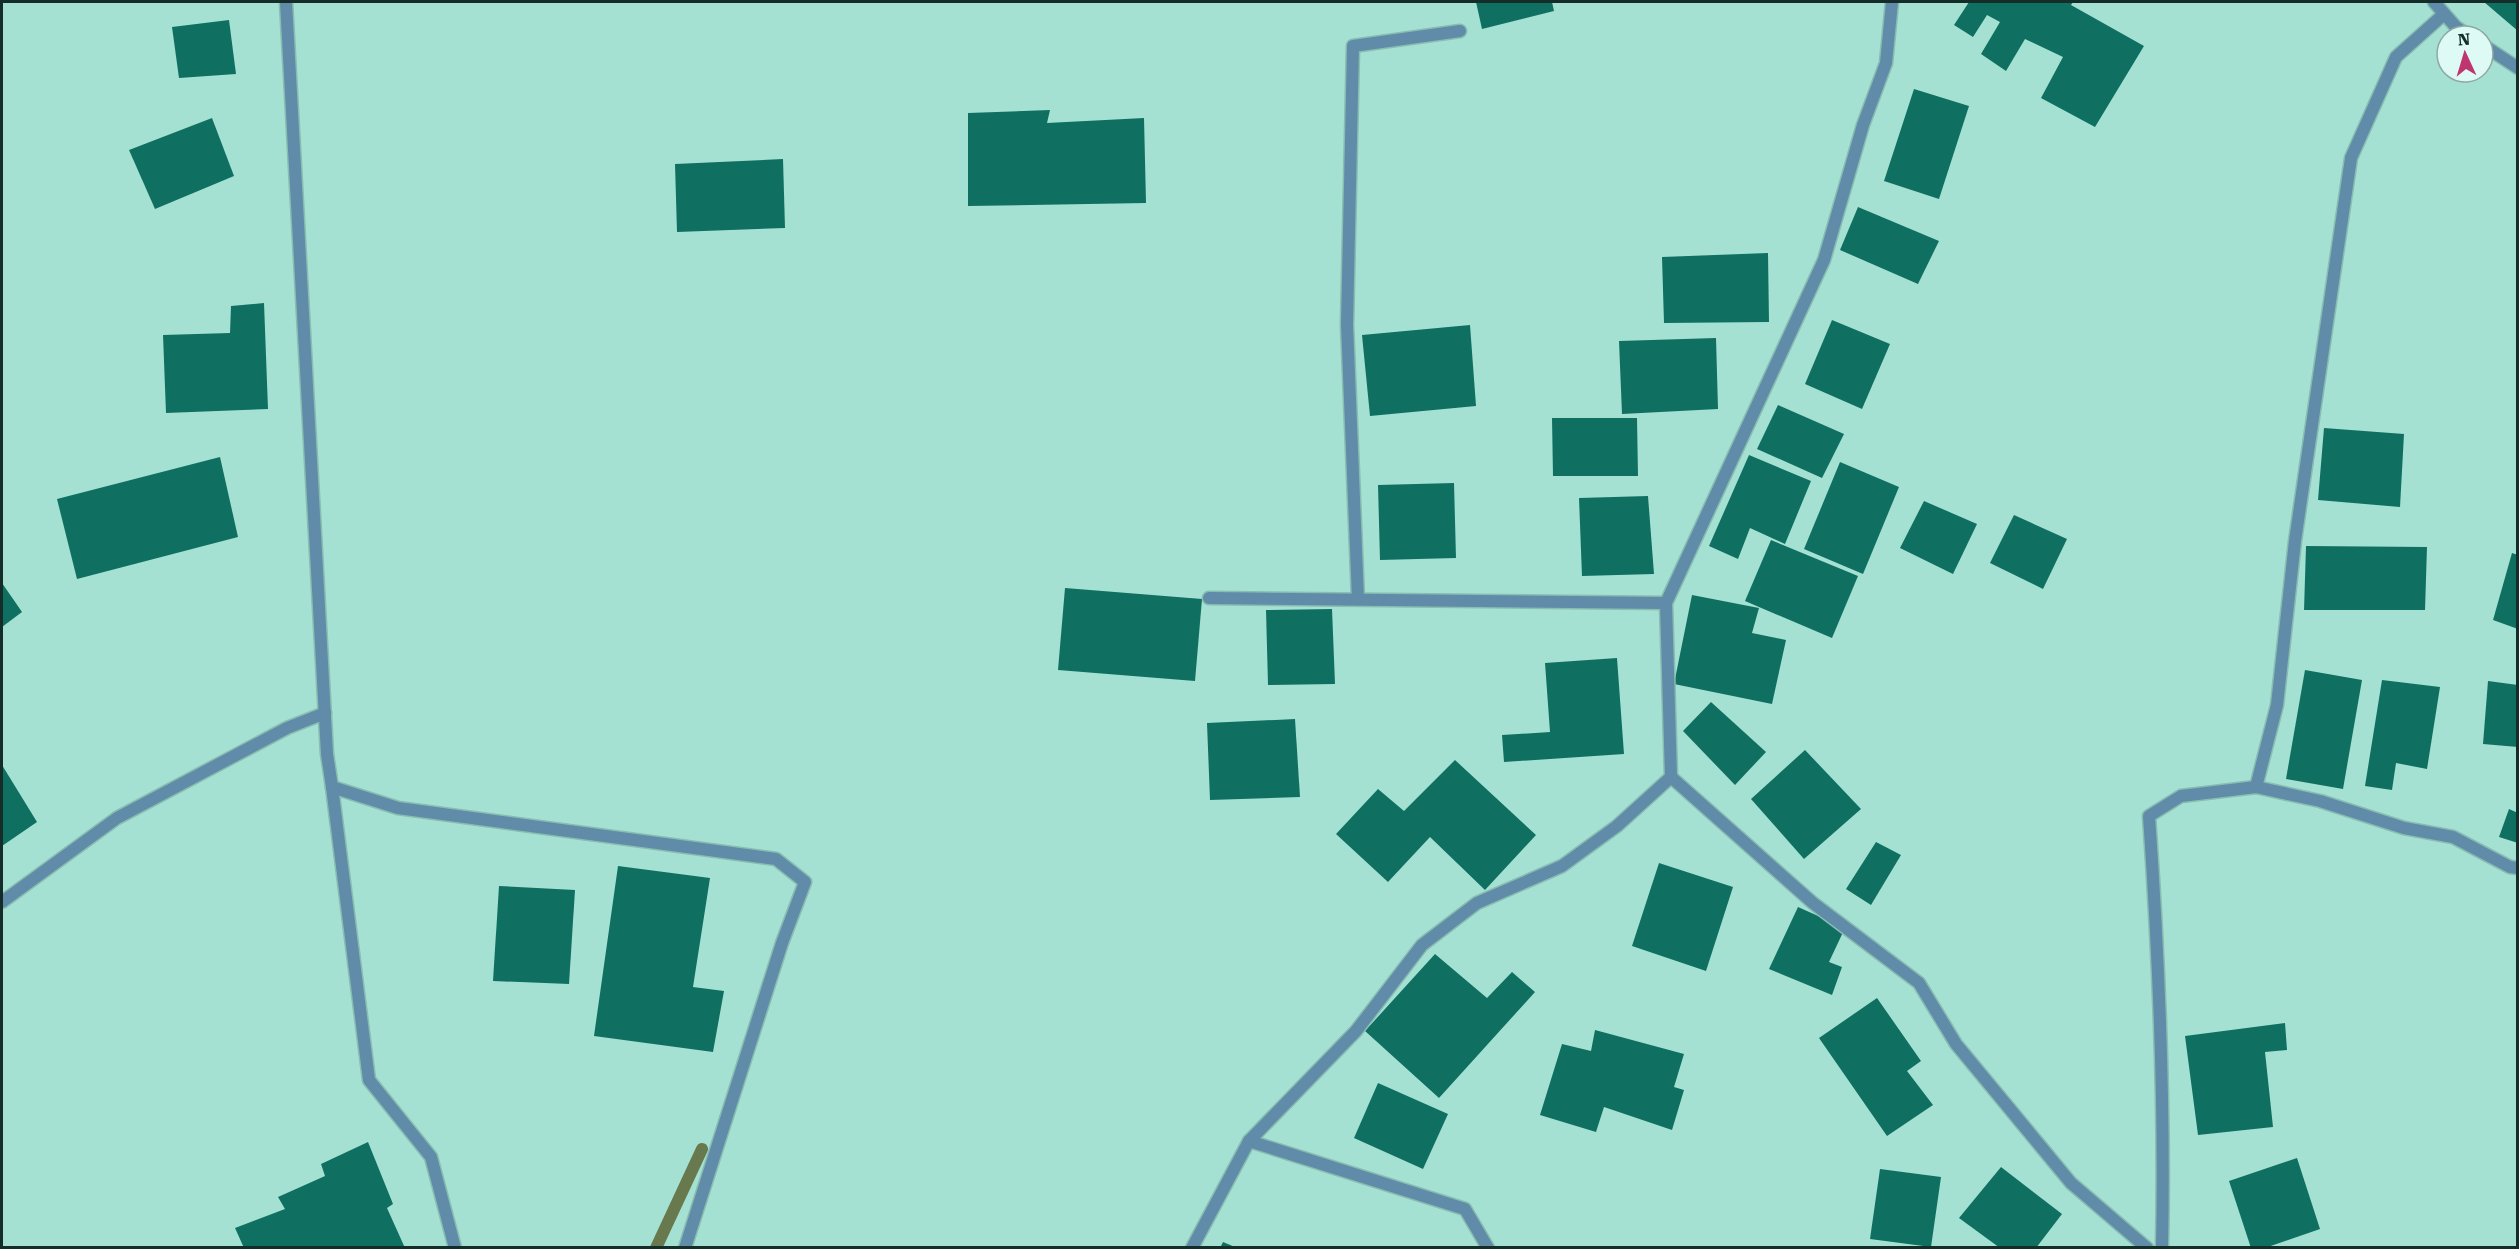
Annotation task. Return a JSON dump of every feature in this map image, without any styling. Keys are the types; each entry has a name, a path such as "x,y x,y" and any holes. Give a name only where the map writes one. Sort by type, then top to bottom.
{"street":[{"path":"286,2 325,713 332,787 369,1080 431,1157 455,1248"},
{"path":"1892,2 1886,63 1863,125 1824,260 1666,603 1671,777 1813,903 1919,983 1956,1044 2072,1183 2146,1248"},
{"path":"2434,2 2453,24"},
{"path":"2256,787 2277,705 2295,541 2351,158 2396,57 2444,14"},
{"path":"1358,600 1347,325 1353,46 1460,31"},
{"path":"2495,53 2517,68"},
{"path":"1209,598 1666,603"},
{"path":"2,902 117,818 287,729 325,713"},
{"path":"1192,1248 1249,1141 1356,1031 1422,945 1477,903 1562,866 1617,826 1671,777"},
{"path":"332,787 398,808 776,859 805,882 782,943 685,1248"},
{"path":"2162,1248 2164,1126 2159,1042 2158,945 2149,816 2181,796 2256,787 2320,801 2404,828 2453,837 2510,867 2517,868"},
{"path":"1249,1141 1465,1209 1488,1248"}],"building":[{"path":"1476,2 1552,2 1554,11 1482,29"},
{"path":"1969,2 2073,2 2071,5 2144,46 2095,127 2041,98 2063,57 2025,39 2006,71 1981,54 2000,22 1987,15 1973,37 1954,25"},
{"path":"2484,2 2518,2 2518,31"},
{"path":"229,20 236,74 179,78 172,27"},
{"path":"1914,89 1969,106 1939,199 1884,181"},
{"path":"1050,110 1047,123 1144,118 1146,203 968,206 968,113"},
{"path":"212,118 234,176 155,209 129,150"},
{"path":"783,159 785,228 677,232 675,164"},
{"path":"1858,207 1939,241 1918,284 1840,250"},
{"path":"1768,253 1769,322 1664,323 1662,257"},
{"path":"264,303 268,409 166,413 163,335 230,333 231,306"},
{"path":"1832,320 1890,344 1862,409 1805,384"},
{"path":"1470,325 1476,406 1370,416 1362,335"},
{"path":"1716,338 1718,409 1622,414 1619,341"},
{"path":"1778,405 1844,434 1822,478 1757,449"},
{"path":"1552,418 1637,418 1638,476 1553,476"},
{"path":"2324,428 2404,434 2400,507 2318,500"},
{"path":"1749,455 1811,481 1785,544 1750,528 1738,559 1709,546"},
{"path":"220,457 238,537 77,579 57,499"},
{"path":"1840,462 1899,487 1863,574 1804,549"},
{"path":"1454,483 1456,558 1380,560 1378,485"},
{"path":"1648,496 1654,574 1582,576 1579,498"},
{"path":"1924,501 1977,524 1953,574 1900,548"},
{"path":"2014,515 2067,539 2043,589 1990,563"},
{"path":"1771,540 1858,576 1832,638 1745,601"},
{"path":"2306,546 2427,547 2425,610 2304,610"},
{"path":"2512,553 2518,555 2518,629 2493,620"},
{"path":"2,583 22,612 2,627"},
{"path":"1065,588 1202,599 1195,681 1058,670"},
{"path":"1692,595 1759,608 1752,633 1786,640 1772,704 1674,684"},
{"path":"1332,609 1335,684 1268,685 1266,610"},
{"path":"1617,658 1624,754 1504,762 1502,735 1550,732 1545,663"},
{"path":"2305,670 2362,680 2343,789 2286,779"},
{"path":"2382,680 2440,687 2427,769 2396,763 2392,790 2365,786"},
{"path":"2488,681 2518,685 2518,747 2483,744"},
{"path":"1711,702 1766,752 1735,785 1683,731"},
{"path":"1295,719 1300,797 1210,800 1207,723"},
{"path":"1805,750 1861,809 1804,859 1751,799"},
{"path":"1455,760 1536,835 1485,890 1430,837 1388,882 1336,834 1378,789 1404,811"},
{"path":"2,765 37,822 2,846"},
{"path":"2509,809 2518,813 2518,843 2499,837"},
{"path":"1876,842 1901,855 1871,905 1846,889"},
{"path":"1659,863 1733,887 1706,971 1632,946"},
{"path":"618,866 710,878 693,987 724,991 713,1052 594,1036"},
{"path":"499,886 575,890 569,984 493,981"},
{"path":"1798,907 1845,928 1829,962 1842,967 1832,995 1769,969"},
{"path":"1435,954 1487,998 1512,972 1535,992 1439,1098 1365,1031"},
{"path":"1877,998 1921,1061 1907,1071 1933,1105 1887,1136 1819,1038"},
{"path":"2285,1023 2287,1050 2265,1052 2273,1127 2198,1135 2185,1036"},
{"path":"1595,1030 1684,1054 1674,1087 1684,1090 1672,1130 1604,1107 1596,1132 1540,1115 1562,1044 1591,1051"},
{"path":"1378,1083 1448,1114 1423,1169 1354,1138"},
{"path":"368,1142 393,1204 387,1208 405,1248 244,1248 235,1228 285,1209 278,1197 325,1176 321,1164"},
{"path":"2297,1158 2320,1229 2265,1248 2251,1248 2229,1181"},
{"path":"2001,1167 2062,1214 2036,1248 2000,1248 1959,1218"},
{"path":"1880,1169 1941,1177 1931,1247 1870,1239"},
{"path":"1223,1242 1235,1247 1235,1248 1220,1248"}],"waterway":[{"path":"656,1248 702,1149"}]}
